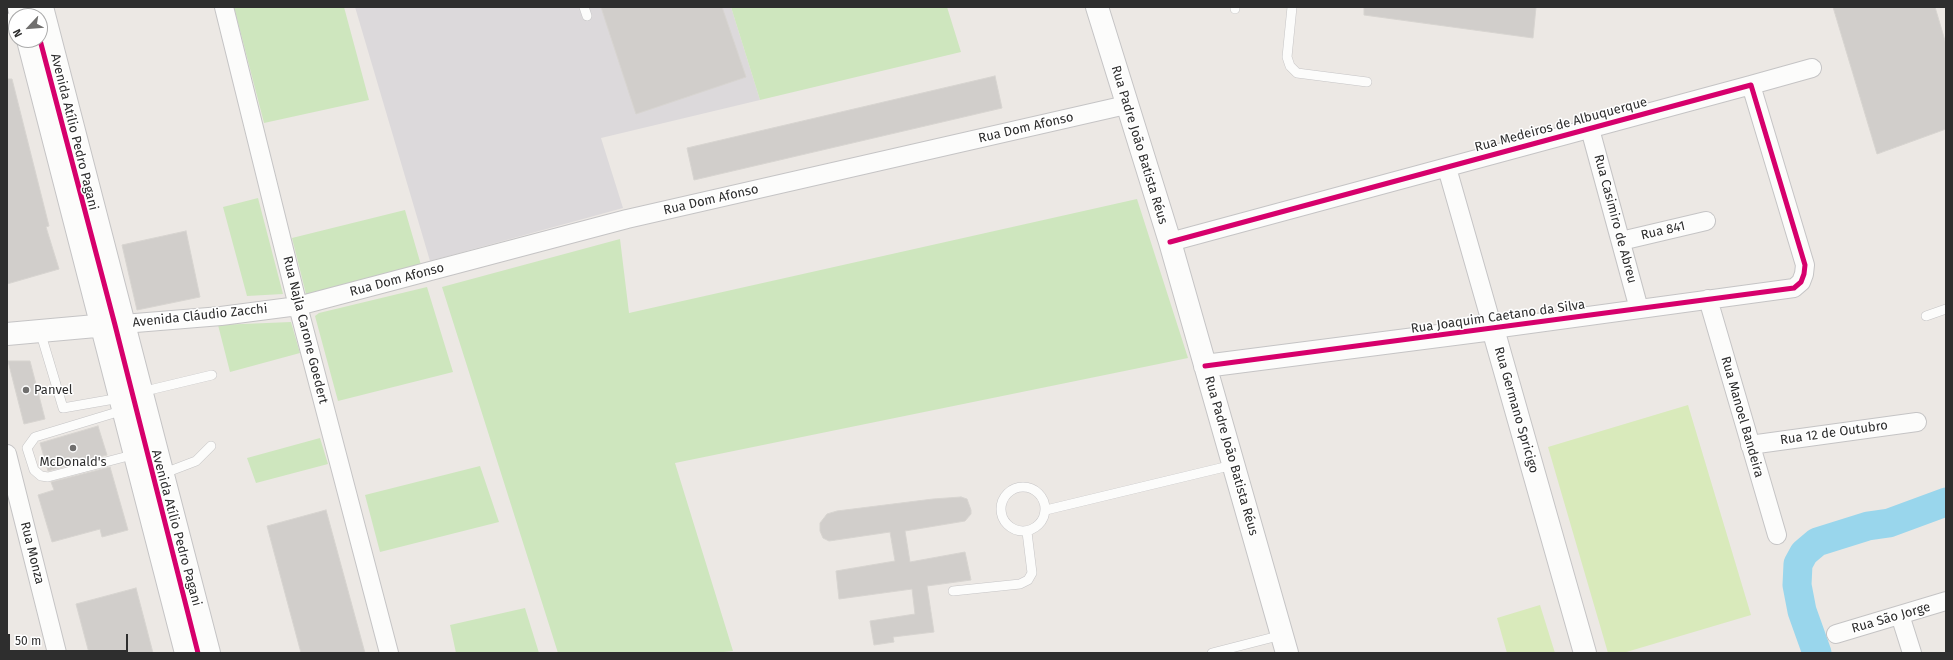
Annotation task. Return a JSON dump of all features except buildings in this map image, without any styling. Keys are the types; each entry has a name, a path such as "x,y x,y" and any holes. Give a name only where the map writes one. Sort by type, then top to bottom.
{"main road":[{"name":"Avenida Atílio Pedro Pagani","path":"42,7 129,400 136,454 186,653"},
{"name":"Rua Padre João Batista Réus","path":"1096,7 1170,242 1285,644"},
{"name":"Avenida Atílio Pedro Pagani","path":"30,48 113,325"},
{"name":"Avenida Cláudio Zacchi","path":"7,334 113,325"},
{"name":"Rua Joaquim Caetano da Silva","path":"1205,366 1493,329"},
{"name":"Rua Germano Spricigo","path":"1493,329 1585,653"},
{"name":"Avenida Atílio Pedro Pagani","path":"129,400 162,474 209,653"}],"street":[{"name":"Rua Najla Carone Goedert","path":"224,7 298,306 389,653"},
{"name":"Rua Medeiros de Albuquerque","path":"1170,242 1812,68"},
{"name":"Rua Joaquim Caetano da Silva","path":"1493,329 1794,288 1801,282 1805,265 1751,85"},
{"name":"Rua Dom Afonso","path":"298,306 627,219 1126,105"},
{"name":"Rua Casimiro de Abreu","path":"1590,129 1639,309"},
{"name":"Rua Germano Spricigo","path":"1447,168 1493,329"},
{"name":"Rua 841","path":"1621,241 1706,221"},
{"name":"Rua Manoel Bandeira","path":"1708,299 1777,535"},
{"name":"Avenida Cláudio Zacchi","path":"113,325 221,316 298,306"},
{"name":"Rua 12 de Outubro","path":"1750,444 1917,422"},
{"name":"Rua Monza","path":"7,454 57,653"},
{"name":"Rua São Jorge","path":"1836,634 1946,602"},
{"path":"1900,615 1912,653"}],"lane":[{"path":"584,7 587,16"},
{"path":"1292,7 1287,57 1290,66 1297,73 1367,82"},
{"path":"1926,316 1946,309"},
{"path":"40,331 63,408 129,400"},
{"path":"136,454 48,477 41,476 34,470 27,448 35,437 129,400 212,375"},
{"path":"162,474 196,461 211,446"},
{"path":"1046,510 1233,464"},
{"path":"1018,487 1032,488 1042,496 1046,510 1041,525 1027,532 1014,530 1003,521 1000,507 1006,494 1018,487"},
{"path":"953,591 1020,584 1028,580 1032,573 1027,532"},
{"path":"1212,653 1285,644"}],"shaded area":[{"path":"355,7 731,7 760,100 601,138 623,208 430,261"}],"green space":[{"path":"234,7 344,7 369,100 264,123"},
{"path":"731,7 947,7 961,52 760,100"},
{"path":"258,198 283,294 247,296 223,207"},
{"path":"1137,199 1188,358 675,463 733,651 714,653 558,653 442,287 620,239 629,313"},
{"path":"405,210 421,265 316,295 306,294 292,238"},
{"path":"427,287 453,372 338,401 315,316 319,313"},
{"path":"291,322 300,353 230,372 218,325"},
{"path":"1688,405 1751,615 1623,653 1608,653 1548,447"},
{"path":"320,438 328,464 256,483 247,458"},
{"path":"480,466 499,522 380,552 365,495"},
{"path":"1540,605 1555,653 1507,653 1497,618"},
{"path":"525,608 539,653 456,653 450,625"}],"waterway":[{"path":"1817,653 1802,611 1797,585 1798,564 1804,553 1817,542 1868,526 1889,523 1946,502"}],"cycle path":[{"path":"42,48 115,325 198,653"},
{"path":"1170,242 1751,85 1805,265 1801,282 1794,288 1205,366"}],"place":[{"name":"Panvel","path":"26,390"},
{"name":"McDonald's","path":"73,448"}]}
